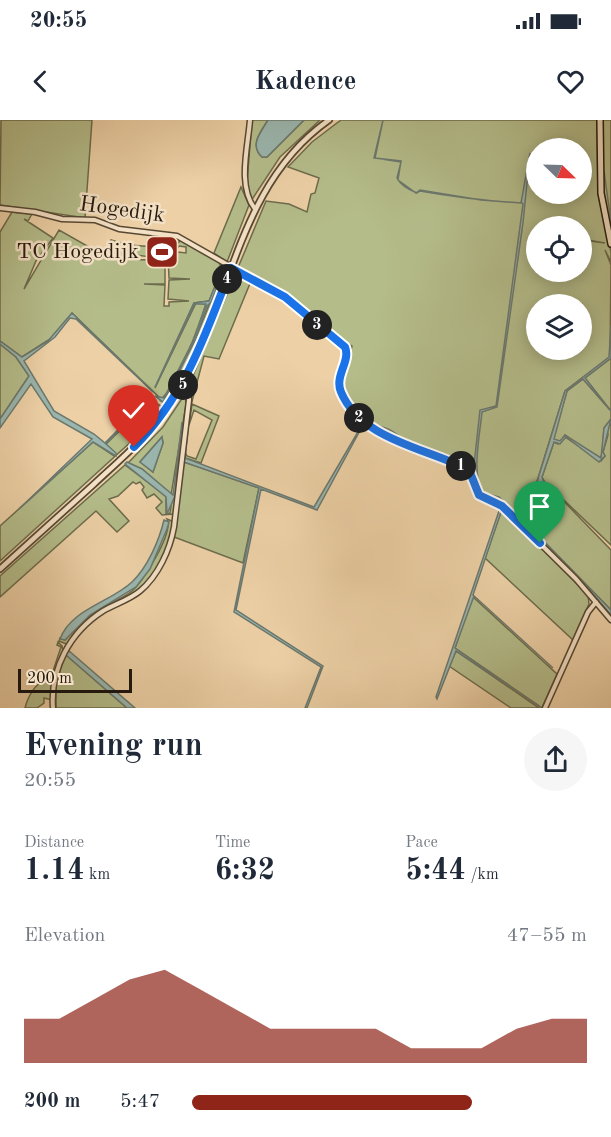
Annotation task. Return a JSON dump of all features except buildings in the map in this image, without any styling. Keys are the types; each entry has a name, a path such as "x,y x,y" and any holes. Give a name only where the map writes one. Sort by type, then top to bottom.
{"main road":[{"path":"599,120 600,193 611,244"}],"street":[{"path":"250,120 245,186 255,209"},
{"path":"0,569 145,436 167,409 183,385 197,356 265,189 285,161 306,138 329,120"},
{"name":"Hogedijk","path":"0,208 35,212 62,219 95,220 123,229 172,234 285,297 345,347 346,354 339,387 358,417 370,427 410,448 434,453 469,470 479,495 502,506 596,602"},
{"path":"53,708 54,675 64,652 98,615 146,585 160,565 169,546 174,527 189,400 188,388 183,385"},
{"path":"545,708 588,612 596,602 611,620"}],"green space":[{"path":"1,120 92,120 85,218 0,205"},
{"path":"252,120 268,120 256,143 258,152 262,157 267,157 304,120 320,120 280,157 251,201 247,183"},
{"path":"341,120 597,120 598,194 611,252 611,262 605,250 611,265 610,357 565,391 525,520 514,514 500,501 485,497 479,492 474,469 430,449 413,447 393,434 370,424 355,407 342,386 352,346 336,336 287,295 237,270 266,201 289,204 307,212 311,194 315,193 319,178 288,167 312,142"},
{"path":"601,120 611,120 611,237 602,194"},
{"path":"241,187 249,205 227,262 214,253"},
{"path":"12,212 32,214 28,221 24,219 53,238 36,261 24,289 59,230 103,255 111,240 128,245 157,247 157,253 150,253 150,257 122,253 122,259 148,260 148,264 165,264 165,284 144,284 165,285 164,306 169,306 169,302 189,301 168,299 169,280 190,279 169,278 168,256 174,255 178,252 186,253 186,247 179,246 172,255 168,251 169,244 176,245 182,239 226,266 187,367 165,404 161,401 164,401 173,383 161,399 72,313 50,339 22,357 0,341 0,232","holes":["220,265 224,267 195,340 182,366 206,304 196,303 155,388 194,303 209,301 222,269"]},
{"path":"236,273 251,281 219,359 204,356 186,424 189,385"},
{"path":"0,344 16,357 29,376 0,419"},
{"path":"611,358 611,419 604,428 602,455 599,459 565,435 560,442 553,439 567,391 583,379 610,410 585,378"},
{"path":"185,394 186,404 171,495 142,469 128,463 163,427","holes":["162,437 163,443 153,472 140,462"]},
{"path":"149,398 162,407 145,429 0,561 0,526 93,442 114,456 106,444 130,421"},
{"path":"192,404 219,416 201,463 185,458 185,452 187,456 196,459 212,420 194,410 189,425"},
{"path":"611,423 611,545 546,483 611,550 611,610 529,526 529,521 535,496 545,483 542,477 554,442 558,444 565,437 601,461 605,456 603,452 608,435 607,429"},
{"path":"184,462 259,488 243,563 174,537"},
{"path":"125,465 166,496 166,514 170,513 172,499 176,497 174,514 162,515 156,508 162,502 154,494 147,498 140,482 136,484 133,482 118,496 109,499 129,521 117,532 96,511 0,597 0,576"},
{"path":"502,509 588,595 589,604 573,640 485,558"},
{"path":"167,519 174,522 165,554 153,574 139,590 94,617 69,645 59,641 60,638 65,640 94,612 124,596 137,586 162,545 168,525"},
{"path":"472,596 557,674 542,708 455,648"},
{"path":"58,642 63,650 53,676 52,700 44,698 44,703 37,708 25,708 28,698 37,685 50,680 61,647 57,645"},
{"path":"456,651 539,708 511,708 449,666"},
{"path":"66,655 127,708 56,708 56,679"}],"water":[{"path":"268,120 304,120 267,157 262,157 256,148 256,143"},
{"path":"383,120 375,158 401,162 374,158"},
{"path":"526,175 523,223 497,407 482,412 477,454 479,485 483,493 499,497 513,511 511,512 501,501 479,493 474,470 428,450 474,465 480,410 496,406 523,204 521,203"},
{"path":"420,190 474,199 420,191 416,193"},
{"path":"220,264 224,268 211,302 207,306 195,340 163,402 155,396 164,398 193,341 206,304 195,304 155,387 194,303 209,301 222,269"},
{"path":"72,313 153,392 76,319 70,318 55,337 24,361 54,411 105,443 148,399 106,444 116,453 116,456 93,442 19,509 92,439 53,417 31,384 0,428 0,419 29,376 16,357 0,344 0,341 22,357 48,341"},
{"path":"611,325 611,358 585,378 611,411 583,379 567,391 554,439 560,441 565,435 601,458 604,428 611,419 603,452 605,456 599,462 566,437 560,444 554,442 542,477 544,482 535,496 531,509 529,526 611,610 611,615 579,578 514,514 522,520 526,518 565,391 609,357"},
{"path":"361,421 363,425 317,510 261,489 236,610 323,666 307,708 305,708 321,667 234,612 259,488 184,462 175,531 186,429 188,429 185,458 314,507 362,425"},
{"path":"182,422 175,496 167,514 166,497 125,464 127,462 142,469 173,495"},
{"path":"374,426 386,428 404,440"},
{"path":"162,437 163,443 153,472 140,462"},
{"path":"500,508 502,509 473,595 553,668 474,596 455,648 542,708 456,651 437,699 436,697"},
{"path":"164,520 169,522 167,529 150,569 136,587 90,615 65,640 60,639 73,620 132,582 152,554"},
{"path":"68,650 135,708 127,708 66,655 62,660"}],"waterway":[{"path":"604,171 611,222"}],"place":[{"name":"TC Hogedijk","path":"162,252"}],"route":[{"path":"134,447 167,409 188,376 231,268 285,297 345,347 346,354 339,380 340,390 358,417 370,427 396,438 412,449 434,453 469,470 479,495 502,506 540,543"}]}
